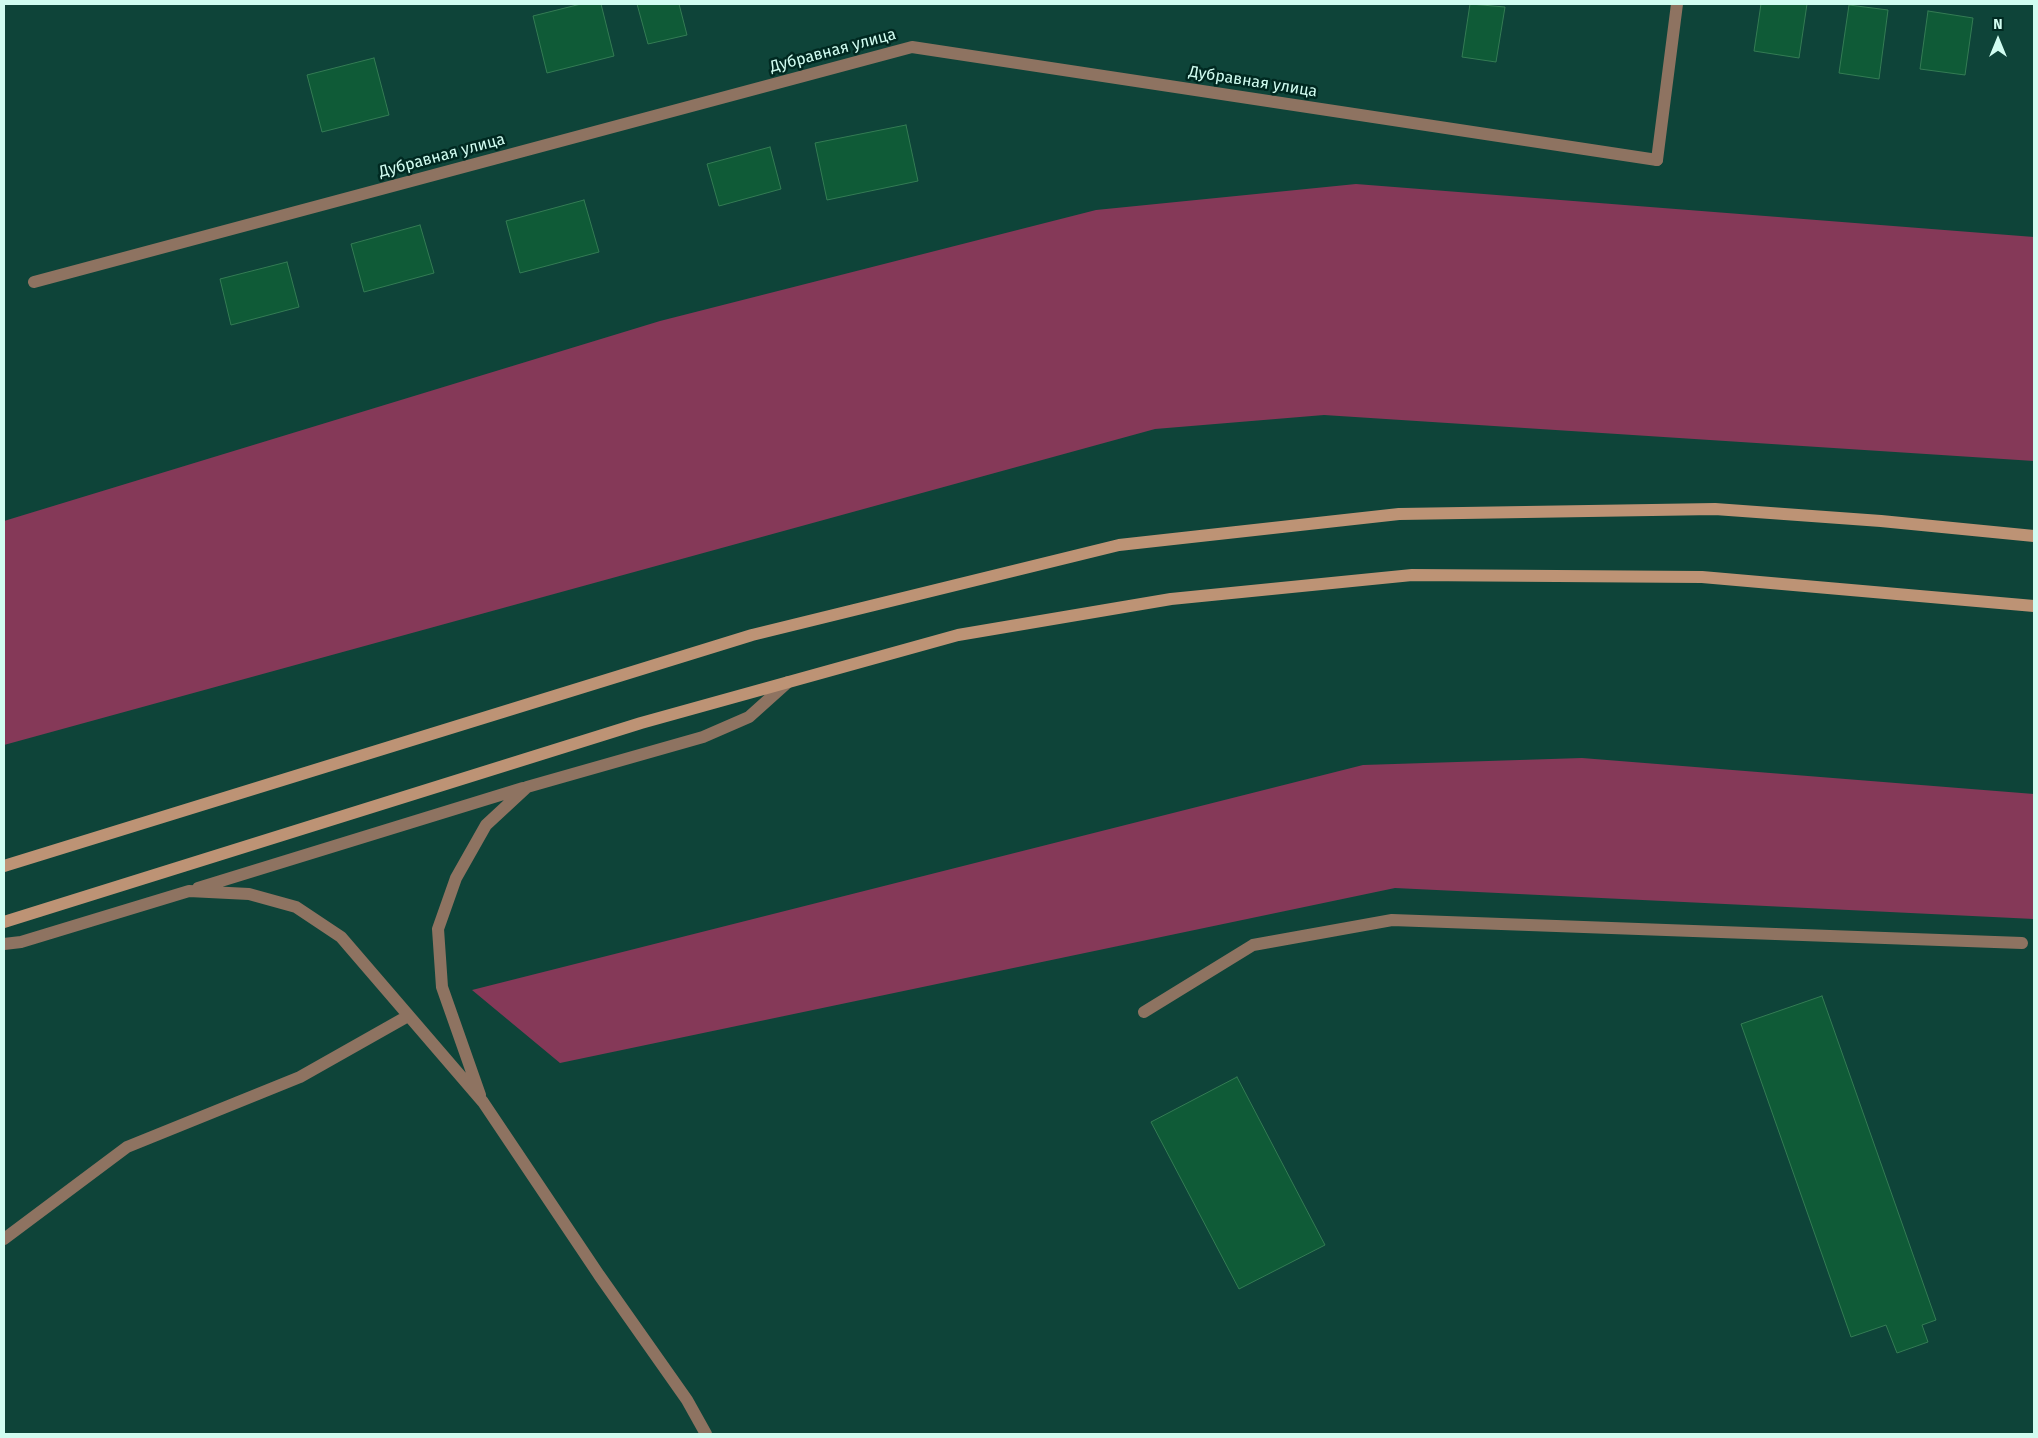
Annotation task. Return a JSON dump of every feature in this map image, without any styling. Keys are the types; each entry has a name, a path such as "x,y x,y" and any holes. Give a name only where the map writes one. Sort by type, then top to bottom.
{"main road":[{"path":"4,866 752,635 1119,545 1398,514 1715,509 1881,521 2034,536"},
{"path":"4,922 641,723 788,682 958,635 1171,598 1412,575 1702,577 2034,606"}],"street":[{"name":"Дубравная улица","path":"34,282 912,47 1657,160 1677,4"},
{"path":"4,944 21,942 527,787 703,737 749,717 788,682"},
{"path":"483,1102 442,987 438,929 456,878 486,825 527,787"},
{"path":"189,891 249,894 296,907 341,937 483,1102 599,1275 687,1400 706,1434"},
{"path":"1144,1012 1253,945 1392,920 2022,943"},
{"path":"4,1239 127,1146 300,1077 408,1016"}],"shaded area":[{"path":"1356,184 2034,237 2034,461 1324,415 1155,429 4,745 4,521 660,321 1096,210"},
{"path":"1582,758 2034,794 2034,919 1395,888 560,1063 472,990 1363,765"}],"building":[{"path":"581,4 601,4 614,56 547,73 533,16"},
{"path":"637,4 679,4 687,35 648,44"},
{"path":"1470,4 1505,7 1496,62 1462,57"},
{"path":"1761,4 1807,4 1799,58 1754,51"},
{"path":"1849,5 1888,10 1879,79 1839,73"},
{"path":"1928,11 1973,18 1965,75 1920,69"},
{"path":"374,58 389,115 322,132 307,75"},
{"path":"906,125 918,181 827,200 815,143"},
{"path":"770,147 781,189 719,206 707,164"},
{"path":"584,200 599,252 520,273 506,221"},
{"path":"420,225 434,273 364,292 351,244"},
{"path":"287,262 299,307 231,325 220,279"},
{"path":"1822,996 1936,1320 1922,1325 1928,1342 1897,1353 1886,1325 1851,1337 1741,1024"},
{"path":"1237,1077 1325,1245 1239,1289 1151,1122"}]}
